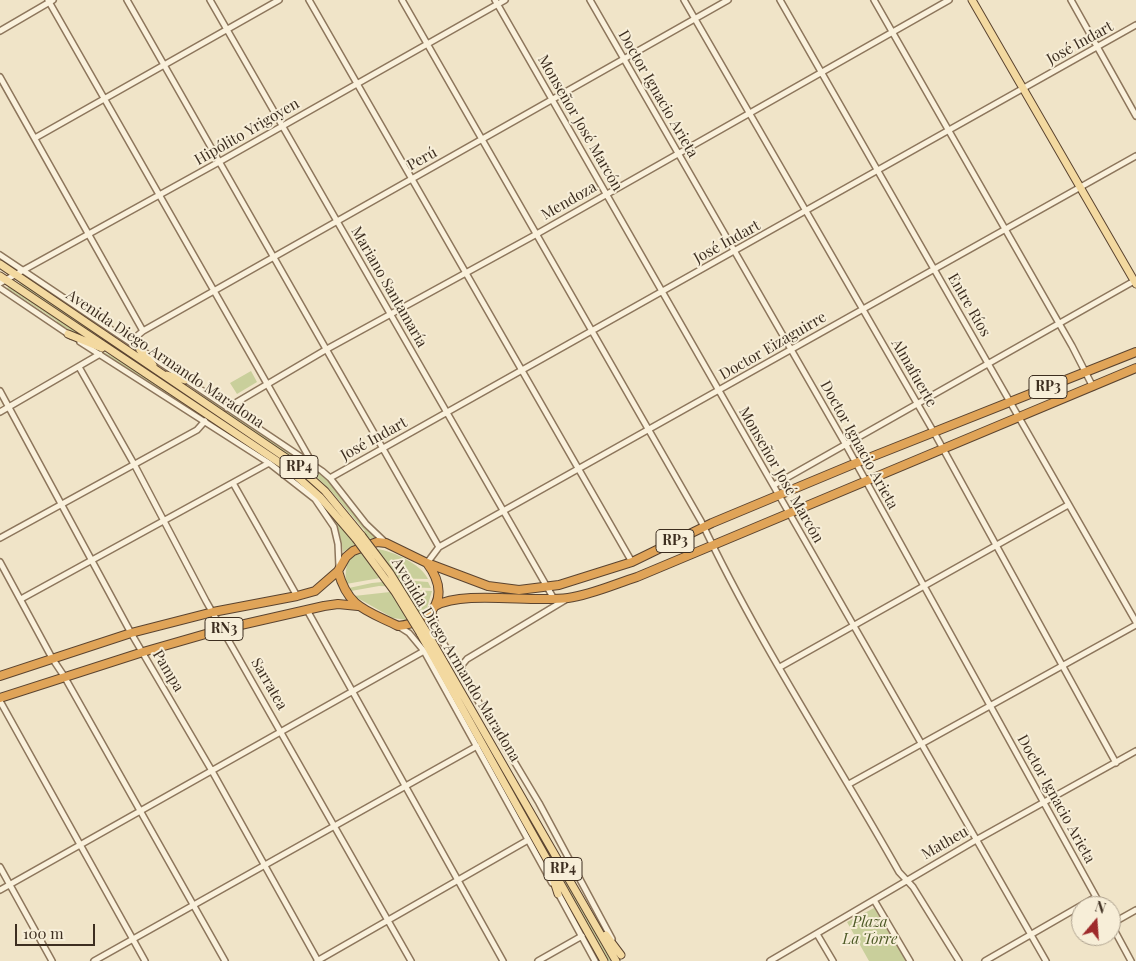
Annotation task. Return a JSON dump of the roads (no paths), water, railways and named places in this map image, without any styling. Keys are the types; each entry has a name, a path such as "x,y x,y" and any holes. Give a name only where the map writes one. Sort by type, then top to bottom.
{"highway":[{"name":"RP3","path":"427,563 475,582 500,588 526,589 569,582 632,562 704,527 856,463 1136,352"},
{"name":"RP3","path":"434,608 450,599 569,598 637,577 1136,368"},
{"name":"RN3","path":"0,676 131,633 213,612 297,596 320,588 338,569 346,557 359,547 369,544 386,543"},
{"path":"386,543 427,563 438,590 434,608 418,623 398,626"},
{"name":"RN3","path":"338,569 346,595 360,607 398,626"},
{"name":"RN3","path":"0,700 64,676 223,630 338,604 360,607"}],"main road":[{"path":"972,0 1135,281"},
{"name":"Avenida Diego Armando Maradona","path":"0,264 295,464 325,491 359,537 423,632 592,917 620,959"},
{"name":"Avenida Diego Armando Maradona","path":"2,280 286,467 320,497 359,537"},
{"path":"68,334 119,356"},
{"path":"140,350 160,372 185,380"},
{"name":"Avenida Diego Armando Maradona","path":"423,632 604,961"},
{"path":"543,850 558,894"}],"street":[{"path":"126,0 439,547"},
{"name":"Mariano Santamaría","path":"210,0 554,599"},
{"path":"35,138 280,0"},
{"path":"309,0 632,562"},
{"path":"402,0 704,527 712,547 780,667 899,872 913,887 959,961"},
{"name":"Hipólito Yrigoyen","path":"2,280 160,196 428,44 496,2 505,0"},
{"name":"Doctor Ignacio Arieta","path":"590,0 846,445 1095,896"},
{"name":"Almafuerte","path":"684,0 943,448 1116,763"},
{"name":"Perú","path":"130,342 143,331 274,256 728,0"},
{"name":"Entre Ríos","path":"780,0 1011,401 1136,624"},
{"path":"874,0 1059,323 1092,387"},
{"name":"Mendoza","path":"227,408 327,349 678,154 949,0"},
{"path":"1071,0 1136,116"},
{"path":"0,31 50,1 314,466"},
{"name":"Monseñor José Marcón","path":"496,2 1046,961"},
{"name":"José Indart","path":"330,478 1136,26"},
{"path":"0,77 143,331"},
{"name":"Doctor Eizaguirre","path":"427,563 439,547 1136,156"},
{"name":"Avenida Diego Armando Maradona","path":"0,255 314,466 330,478 366,524 386,543"},
{"path":"774,485 1135,281"},
{"name":"Avenida Diego Armando Maradona","path":"0,288 291,478 322,507 336,536 338,569"},
{"path":"0,412 100,354"},
{"name":"Sarratea","path":"79,367 134,464 223,630 411,961"},
{"name":"Pampa","path":"0,392 131,633 212,771 317,961"},
{"path":"0,538 197,430 205,421"},
{"path":"21,599 270,463"},
{"path":"233,484 297,596"},
{"path":"780,667 1068,505"},
{"path":"0,562 52,658 225,961"},
{"path":"462,674 462,665 466,659 569,598"},
{"name":"Avenida Diego Armando Maradona","path":"434,608 438,634 539,802 620,959"},
{"path":"307,610 503,961"},
{"path":"849,784 1136,624"},
{"name":"Avenida Diego Armando Maradona","path":"398,626 409,633 424,651 595,961"},
{"path":"0,890 424,651"},
{"path":"0,700 145,961"},
{"path":"94,961 477,746"},
{"name":"Matheu","path":"770,961 976,840 1136,751"},
{"path":"317,961 459,882 528,840"},
{"path":"0,867 52,961"},
{"path":"874,900 910,961"},
{"path":"1121,918 1136,910"},
{"path":"985,961 1071,911"},
{"path":"817,934 833,961"},
{"path":"538,961 582,936"},
{"path":"1121,942 1132,961"}],"park label":[{"name":"Plaza La Torre","path":"870,930"}]}
